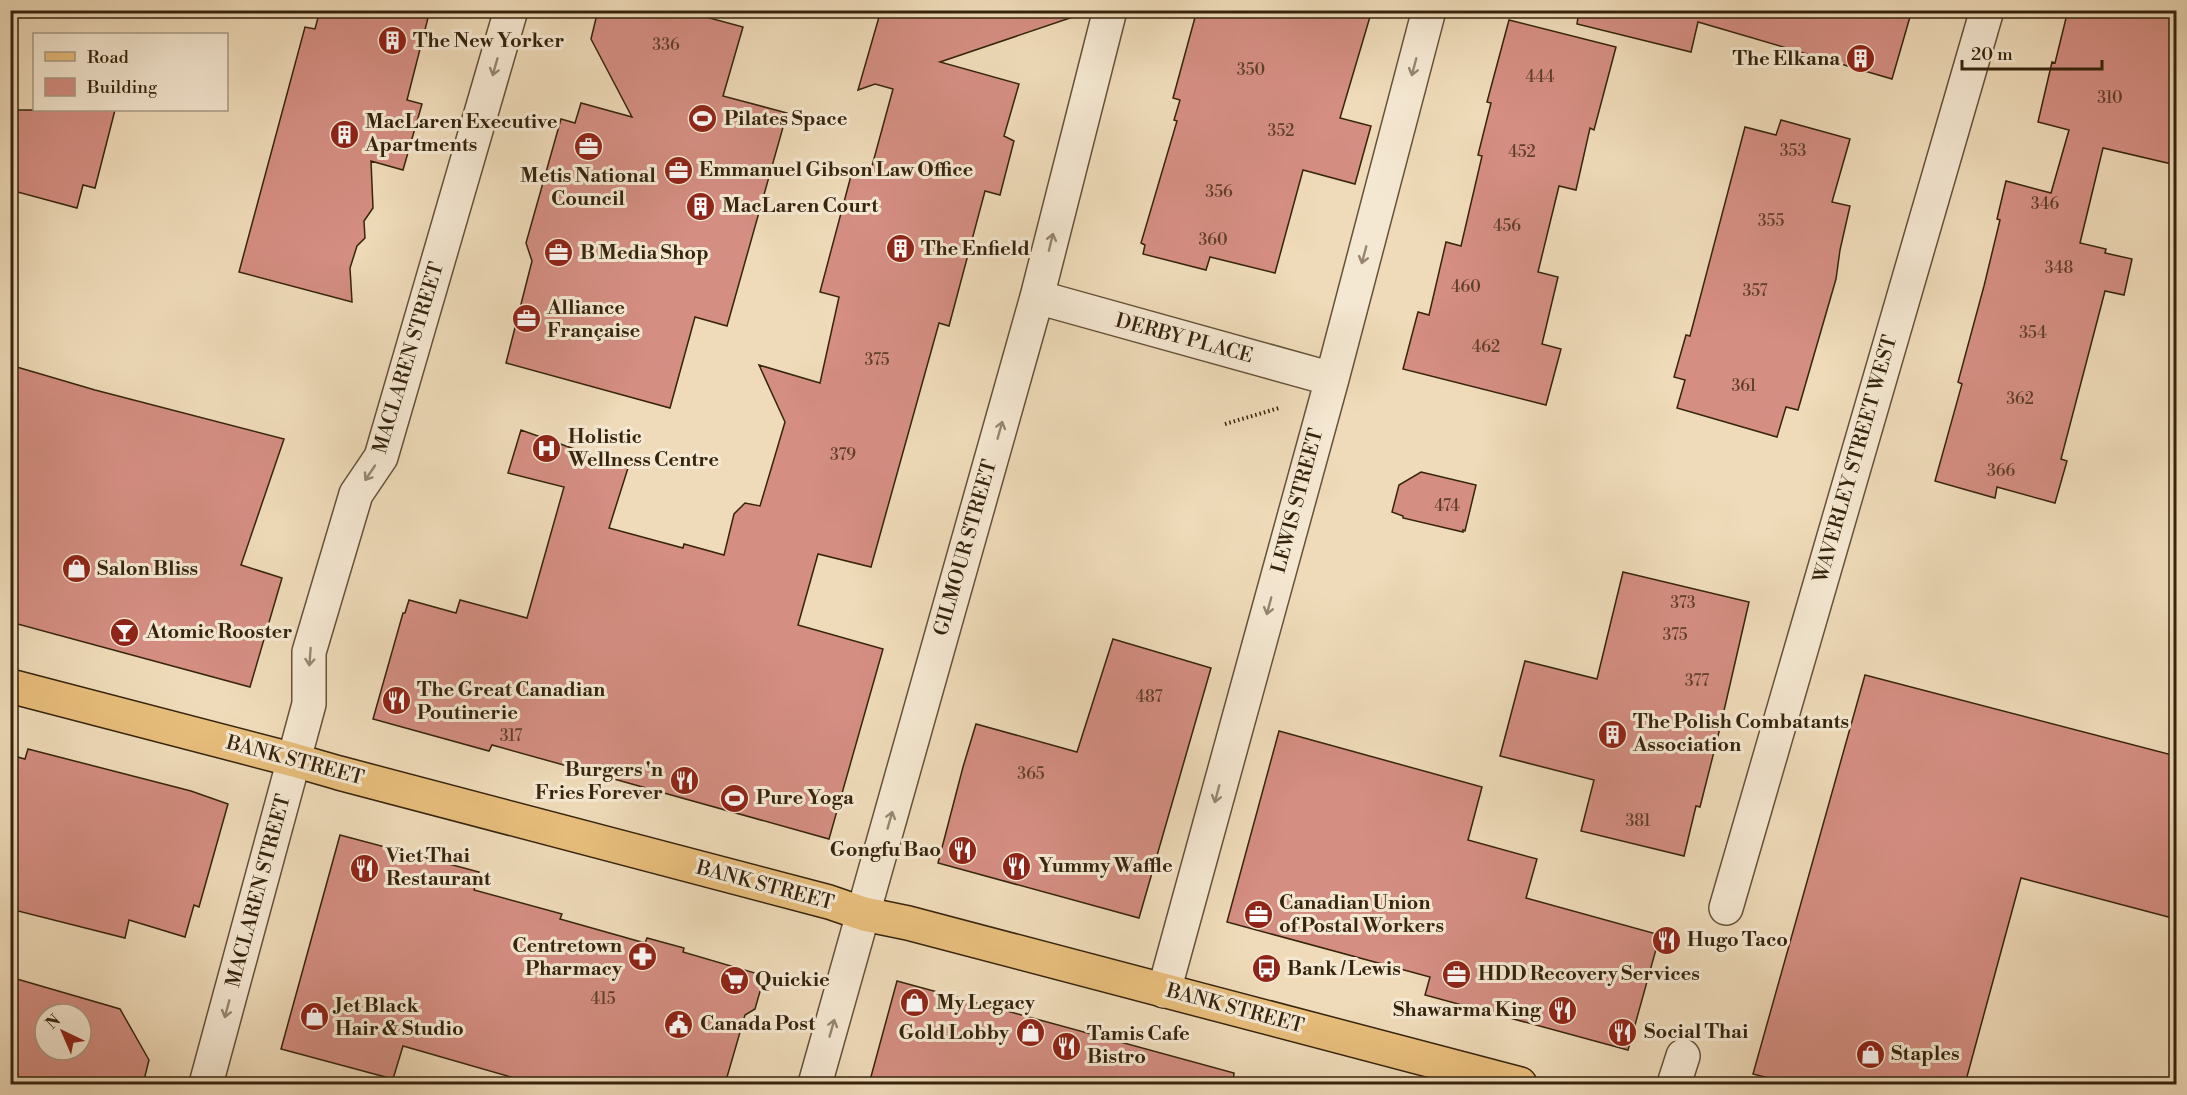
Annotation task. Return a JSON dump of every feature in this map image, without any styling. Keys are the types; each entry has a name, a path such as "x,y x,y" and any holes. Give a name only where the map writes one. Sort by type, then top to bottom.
{"main road":[{"name":"BANK STREET","path":"10,686 829,902 864,914 908,923 1520,1084"}],"street":[{"name":"MACLAREN STREET","path":"206,1084 309,704 309,652 356,494 381,457 511,10"},
{"name":"GILMOUR STREET","path":"816,1084 1037,297 1110,10"},
{"name":"LEWIS STREET","path":"1164,991 1332,379 1430,10"},
{"name":"WAVERLEY STREET WEST","path":"1725,908 1987,10"},
{"name":"DERBY PLACE","path":"1037,297 1332,379"}],"path":[{"path":"1225,424 1281,408"}],"building":[{"name":"MacLaren Executive Apartments","path":"320,10 430,10 407,100 422,104 403,170 371,161 373,208 364,221 365,238 357,246 350,268 352,302 239,272 305,27 315,29"},
{"path":"598,10 680,10 743,27 723,96 787,113 727,326 695,317 670,408 506,363 532,261 526,243 561,119 575,123 581,103 632,117 591,39"},
{"path":"881,10 1072,10 1073,17 940,62 1019,84 1004,136 1014,141 1000,195 985,191 949,326 939,323 871,567 818,554 798,625 883,649 829,839 492,745 489,751 373,719 403,613 405,613 409,600 456,613 460,600 527,618 564,487 508,473 521,430 628,468 609,528 683,548 684,544 724,555 734,514 745,503 760,506 785,422 759,365 820,383 839,297 820,292 852,172 869,177 893,89 875,84 858,90"},
{"path":"1197,10 1372,10 1340,118 1371,126 1355,184 1303,170 1275,273 1210,257 1206,270 1143,254 1145,245 1141,243 1177,121 1174,120 1180,100 1173,98"},
{"name":"The Elkana","path":"1579,10 1912,10 1892,79 1698,22 1691,52 1577,24"},
{"path":"2068,10 2176,10 2176,165 2103,148 2080,243 2106,249 2105,253 2132,259 2124,295 2105,291 2061,459 2067,461 2055,503 1997,487 1995,498 1935,481 1962,384 1958,382 2000,220 1997,219 2006,181 2051,193 2069,130 2038,122 2052,62 2055,63"},
{"path":"1509,20 1616,47 1594,130 1590,128 1576,190 1559,186 1538,272 1558,277 1542,344 1561,349 1546,405 1403,369 1418,312 1429,315 1446,242 1461,246 1482,156 1478,155 1491,103 1487,102"},
{"path":"10,110 115,111 95,188 83,185 77,208 10,190"},
{"path":"1781,120 1850,139 1832,202 1850,206 1836,279 1798,410 1786,407 1777,437 1677,408 1685,380 1674,377 1686,335 1690,336 1745,127 1776,135"},
{"path":"10,365 95,390 284,439 241,565 282,578 250,687 10,622"},
{"path":"1421,472 1476,485 1465,531 1403,518 1392,512 1399,485"},
{"path":"1623,572 1749,602 1700,807 1696,806 1684,856 1581,831 1594,780 1500,756 1525,661 1597,679"},
{"path":"1113,639 1211,668 1139,918 938,863 976,724 1077,752"},
{"path":"1865,675 2176,756 2176,919 2021,878 1965,1084 1791,1084 1753,1074"},
{"path":"1279,731 1482,787 1468,840 1537,859 1526,898 1660,935 1628,1050 1425,995 1430,977 1227,922"},
{"path":"28,749 191,791 228,804 199,907 194,905 185,937 129,920 125,938 10,909 10,755 25,759"},
{"path":"340,835 479,872 474,890 562,914 560,919 645,943 647,938 684,948 683,952 755,973 761,988 755,1009 745,1015 725,1084 535,1084 403,1046 393,1079 281,1049"},
{"path":"10,977 120,1009 149,1060 143,1084 10,1084"},
{"path":"897,981 1234,1073 1233,1084 869,1084"}],"place":[{"name":"The New Yorker","path":"392,41"},
{"name":"The Elkana","path":"1861,59"},
{"name":"Pilates Space","path":"703,119"},
{"name":"MacLaren Executive Apartments","path":"344,134"},
{"name":"Metis National Council","path":"588,146"},
{"name":"Emmanuel Gibson Law Office","path":"678,170"},
{"name":"MacLaren Court","path":"701,206"},
{"name":"The Enfield","path":"900,249"},
{"name":"B Media Shop","path":"559,253"},
{"name":"Alliance Française","path":"526,319"},
{"name":"Holistic Wellness Centre","path":"547,449"},
{"name":"Salon Bliss","path":"76,569"},
{"name":"Atomic Rooster","path":"125,632"},
{"name":"The Great Canadian Poutinerie","path":"396,701"},
{"name":"The Polish Combatants Association","path":"1612,734"},
{"name":"Burgers 'n Fries Forever","path":"684,781"},
{"name":"Pure Yoga","path":"735,798"},
{"name":"Gongfu Bao","path":"962,850"},
{"name":"Yummy Waffle","path":"1017,866"},
{"name":"Viet Thai Restaurant","path":"365,868"},
{"name":"Canadian Union of Postal Workers","path":"1258,914"},
{"name":"Hugo Taco","path":"1666,940"},
{"name":"Centretown Pharmacy","path":"643,957"},
{"name":"Bank / Lewis","path":"1266,969"},
{"name":"HDD Recovery Services","path":"1457,974"},
{"name":"Quickie","path":"734,980"},
{"name":"My Legacy","path":"915,1003"},
{"name":"Shawarma King","path":"1562,1010"},
{"name":"Jet Black Hair & Studio","path":"314,1017"},
{"name":"Canada Post","path":"679,1024"},
{"name":"Social Thai","path":"1623,1032"},
{"name":"Gold Lobby","path":"1030,1033"},
{"name":"Tamis Cafe Bistro","path":"1066,1046"},
{"name":"Staples","path":"1870,1054"}]}
